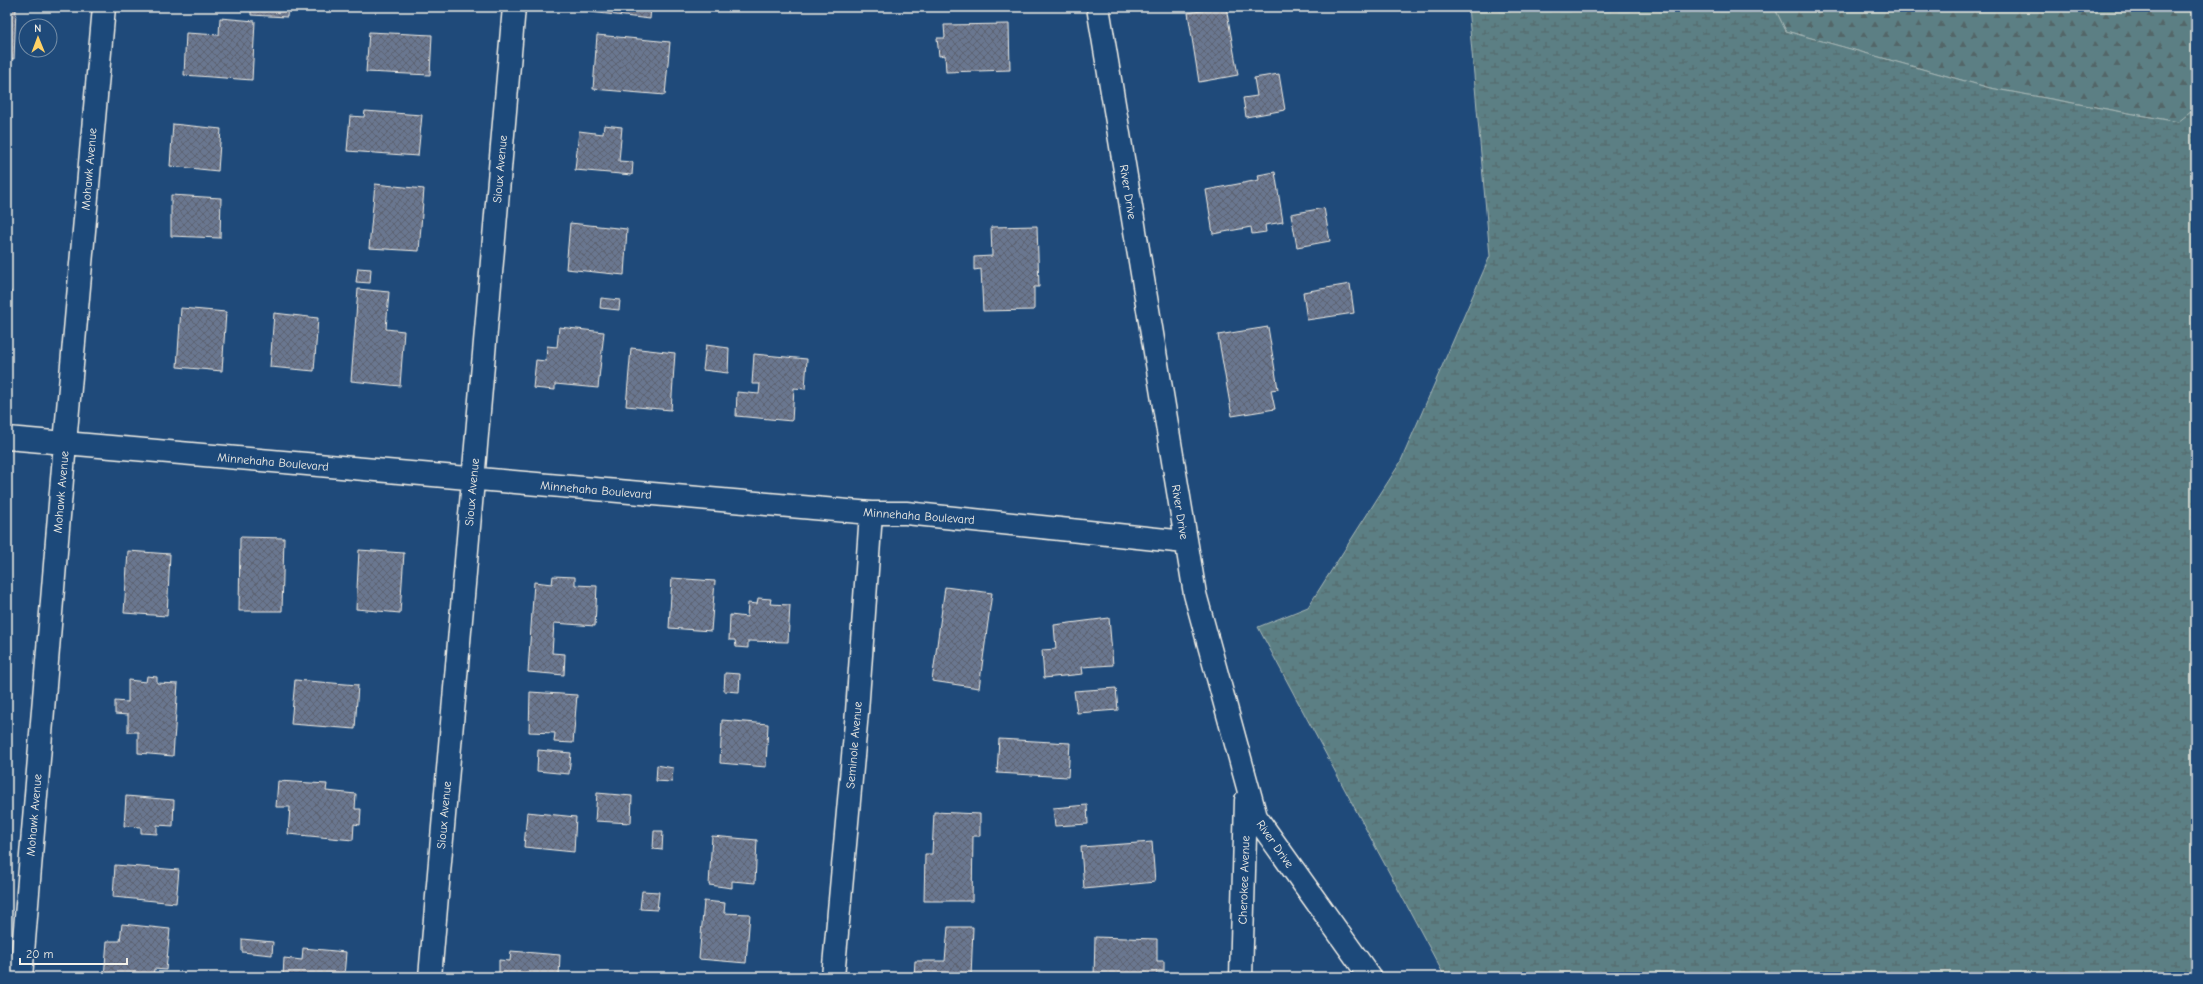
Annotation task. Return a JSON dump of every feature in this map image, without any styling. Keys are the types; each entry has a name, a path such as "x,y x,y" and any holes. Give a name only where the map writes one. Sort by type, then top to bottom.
{"street":[{"name":"Mohawk Avenue","path":"21,977 65,443 104,7"},
{"name":"Sioux Avenue","path":"430,977 514,7"},
{"name":"River Drive","path":"1098,7 1185,542 1195,594 1256,817 1370,977"},
{"name":"Minnehaha Boulevard","path":"7,438 871,513 906,513 1185,542"},
{"name":"Seminole Avenue","path":"833,977 857,712 871,513"},
{"name":"Cherokee Avenue","path":"1241,977 1247,784"}],"green space":[{"path":"1468,7 1774,7 1786,31 1990,88 2178,122 2196,108 2196,977 1445,977 1258,627 1308,607 1400,463 1490,256"},
{"path":"1774,7 2196,7 2196,108 2179,122 1990,88 1786,31"}],"building":[{"path":"251,7 288,7 287,17 251,15"},
{"path":"590,7 651,7 650,19 590,12"},
{"path":"1226,7 1238,75 1199,82 1188,13"},
{"path":"7,9 16,9 14,59 7,58"},
{"path":"220,18 255,21 252,80 184,75 186,33 219,35"},
{"path":"1009,24 1010,70 946,72 945,55 939,56 937,38 945,38 944,25"},
{"path":"369,32 432,35 430,75 366,72"},
{"path":"597,35 670,42 665,95 593,89"},
{"path":"1279,74 1285,110 1246,117 1243,98 1257,96 1254,78"},
{"path":"7,99 10,100 7,127"},
{"path":"365,111 422,115 418,156 347,151 350,116 364,117"},
{"path":"173,124 221,129 218,171 170,166"},
{"path":"604,125 622,127 619,161 633,162 632,175 575,170 579,131 603,134"},
{"path":"1275,172 1283,222 1265,225 1266,232 1252,234 1251,227 1213,234 1206,190 1259,180 1258,175"},
{"path":"375,184 424,189 419,251 369,248"},
{"path":"171,195 221,198 220,238 171,236"},
{"path":"1324,208 1330,241 1297,247 1291,214"},
{"path":"570,223 627,229 624,275 566,269"},
{"path":"1037,226 1039,287 1034,287 1034,310 983,311 981,269 974,270 974,257 992,256 991,227"},
{"path":"358,268 371,269 370,283 356,282"},
{"path":"1350,284 1354,313 1307,320 1303,292"},
{"path":"358,289 389,292 386,329 404,331 400,386 351,381"},
{"path":"7,291 11,291 9,341 7,341"},
{"path":"601,298 620,300 619,310 600,308"},
{"path":"181,308 226,312 222,371 177,367"},
{"path":"274,313 318,318 314,371 270,367"},
{"path":"559,327 604,332 598,388 555,384 555,390 533,388 536,360 546,361 547,346 557,347"},
{"path":"1268,327 1278,389 1271,390 1275,409 1232,416 1218,335"},
{"path":"706,345 729,348 728,373 703,370"},
{"path":"631,348 675,353 671,410 626,406"},
{"path":"754,354 807,359 805,389 794,388 792,421 736,416 737,392 759,394 760,384 752,384"},
{"path":"240,537 284,538 282,611 239,611"},
{"path":"359,550 404,553 400,613 356,609"},
{"path":"128,551 170,554 167,616 124,613"},
{"path":"553,576 575,577 575,585 597,586 595,626 554,623 552,653 565,654 564,675 528,672 534,582 552,584"},
{"path":"672,578 715,581 711,631 669,628"},
{"path":"945,587 992,593 979,688 932,681"},
{"path":"758,598 771,599 770,604 790,605 788,642 748,641 748,648 736,647 735,640 729,640 730,615 747,617 748,603 757,604"},
{"path":"1109,618 1113,665 1082,667 1083,674 1044,678 1042,650 1056,649 1054,625"},
{"path":"725,673 740,674 739,692 724,691"},
{"path":"147,676 157,677 157,683 178,684 173,756 138,753 138,732 128,732 128,715 115,714 115,701 128,702 128,680 146,682"},
{"path":"295,680 358,685 355,729 291,724"},
{"path":"1116,688 1118,710 1077,713 1074,691"},
{"path":"530,692 577,695 573,743 554,742 555,733 529,732"},
{"path":"722,720 768,724 766,767 720,763"},
{"path":"999,739 1070,743 1068,777 997,773"},
{"path":"538,750 571,753 569,774 537,771"},
{"path":"657,765 673,768 672,782 656,781"},
{"path":"278,781 327,784 326,791 356,794 355,809 361,809 360,825 354,824 353,840 288,834 290,807 276,807"},
{"path":"597,793 632,796 631,823 595,821"},
{"path":"126,796 174,800 173,826 157,825 157,834 141,833 141,827 124,826"},
{"path":"1087,805 1088,824 1055,826 1053,808"},
{"path":"527,812 576,817 574,852 524,847"},
{"path":"934,812 980,814 980,836 973,836 972,901 924,901 925,854 932,854"},
{"path":"654,831 663,831 662,850 653,849"},
{"path":"712,836 757,840 755,883 732,881 732,888 709,885"},
{"path":"1152,842 1155,882 1084,889 1081,847"},
{"path":"115,865 179,870 176,903 113,897"},
{"path":"642,891 659,892 657,910 640,909"},
{"path":"704,901 725,903 724,913 750,914 746,963 699,959"},
{"path":"122,924 170,929 166,970 154,969 153,977 104,977 107,941 120,941"},
{"path":"948,927 973,927 971,977 914,977 915,961 945,961"},
{"path":"1095,937 1157,939 1157,961 1164,961 1164,971 1157,971 1157,977 1094,977"},
{"path":"242,939 273,942 272,955 242,952"},
{"path":"303,948 346,952 344,977 283,977 284,958 302,960"},
{"path":"511,951 560,955 559,977 499,977 499,960 510,961"}]}
